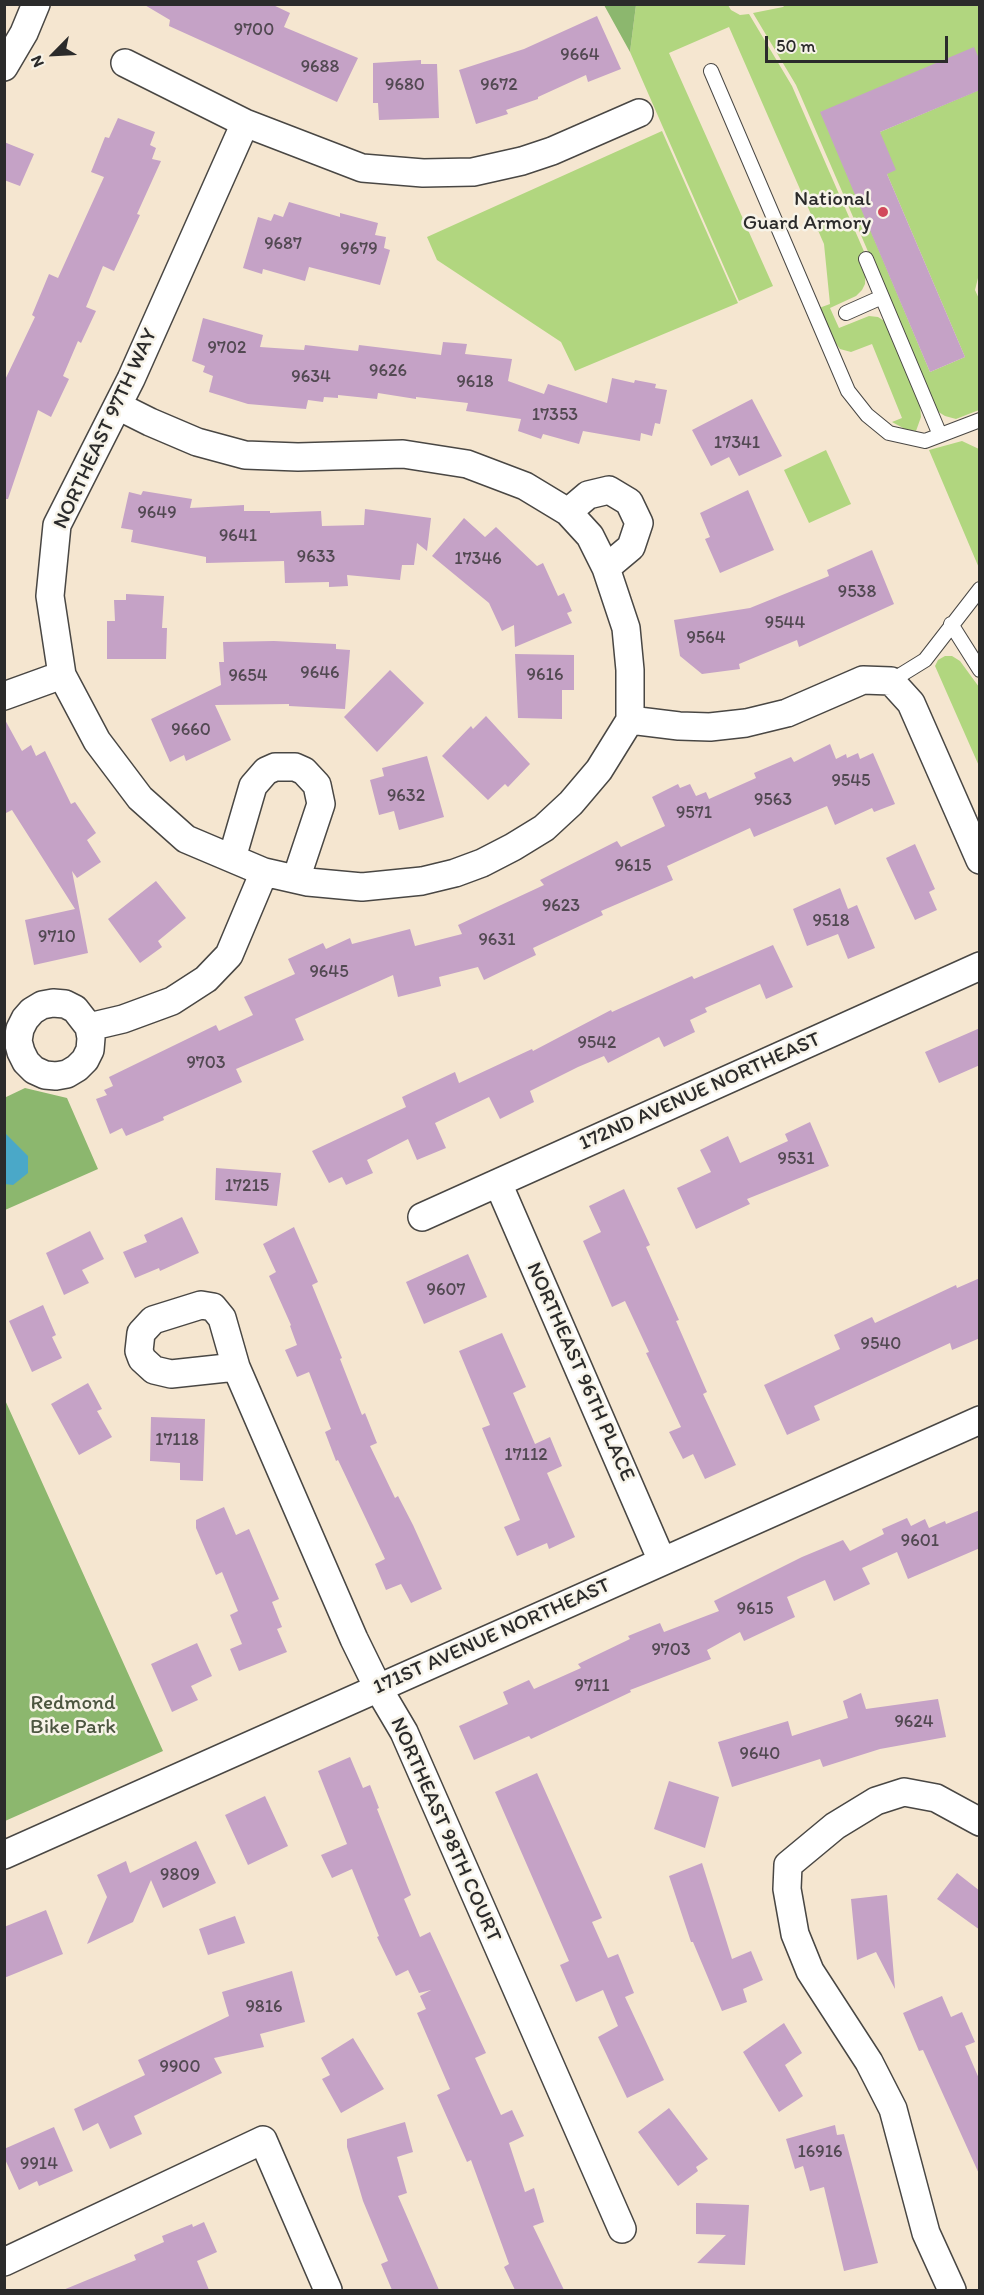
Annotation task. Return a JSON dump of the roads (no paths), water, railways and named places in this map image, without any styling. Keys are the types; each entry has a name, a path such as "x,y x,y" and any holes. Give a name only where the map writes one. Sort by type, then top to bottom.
{"street":[{"path":"4,67 24,33 36,4"},
{"path":"125,63 245,123 362,168 423,174 473,172 522,161 639,112"},
{"name":"NORTHEAST 97TH WAY","path":"245,123 118,406 57,525 50,596 62,675 97,741 140,798 186,839 264,872 296,879 362,887 422,881 482,863 544,828 571,803 599,770 630,720"},
{"path":"118,406 197,442 245,455 298,457 403,454 467,464 525,486 568,512 590,536 606,568 626,628 630,670 630,720 710,727 746,723 787,713 863,680 891,681 911,703 980,860"},
{"path":"568,512 588,495 609,490 630,502 639,523 631,547 606,568"},
{"path":"4,696 62,675"},
{"path":"232,858 253,786 266,771 275,767 295,767 304,771 317,785 321,804 296,879"},
{"path":"89,1027 123,1019 172,1001 206,979 229,955 264,872"},
{"name":"172ND AVENUE NORTHEAST","path":"422,1217 980,966"},
{"name":"NORTHEAST 96TH PLACE","path":"498,1183 662,1561"},
{"name":"NORTHEAST 98TH COURT","path":"236,1367 350,1628 378,1688 404,1732 622,2229"},
{"name":"171ST AVENUE NORTHEAST","path":"4,1855 980,1420"},
{"path":"951,2290 926,2233 893,2109 869,2062 810,1971 795,1934 780,1860 876,1801 904,1792 936,1798 980,1822"},
{"path":"4,2262 262,2140 328,2290"}],"lane":[{"path":"711,70 848,392 867,415 889,433 926,441 979,421"},
{"path":"866,259 940,435"},
{"path":"846,313 882,297"},
{"path":"891,681 925,660 980,589"},
{"path":"951,624 980,670"}],"water":[{"path":"5,1133 28,1156 28,1173 13,1185 5,1184"}],"place":[{"name":"National Guard Armory","path":"883,212"}],"park label":[{"name":"Redmond Bike Park","path":"73,1716"}]}
